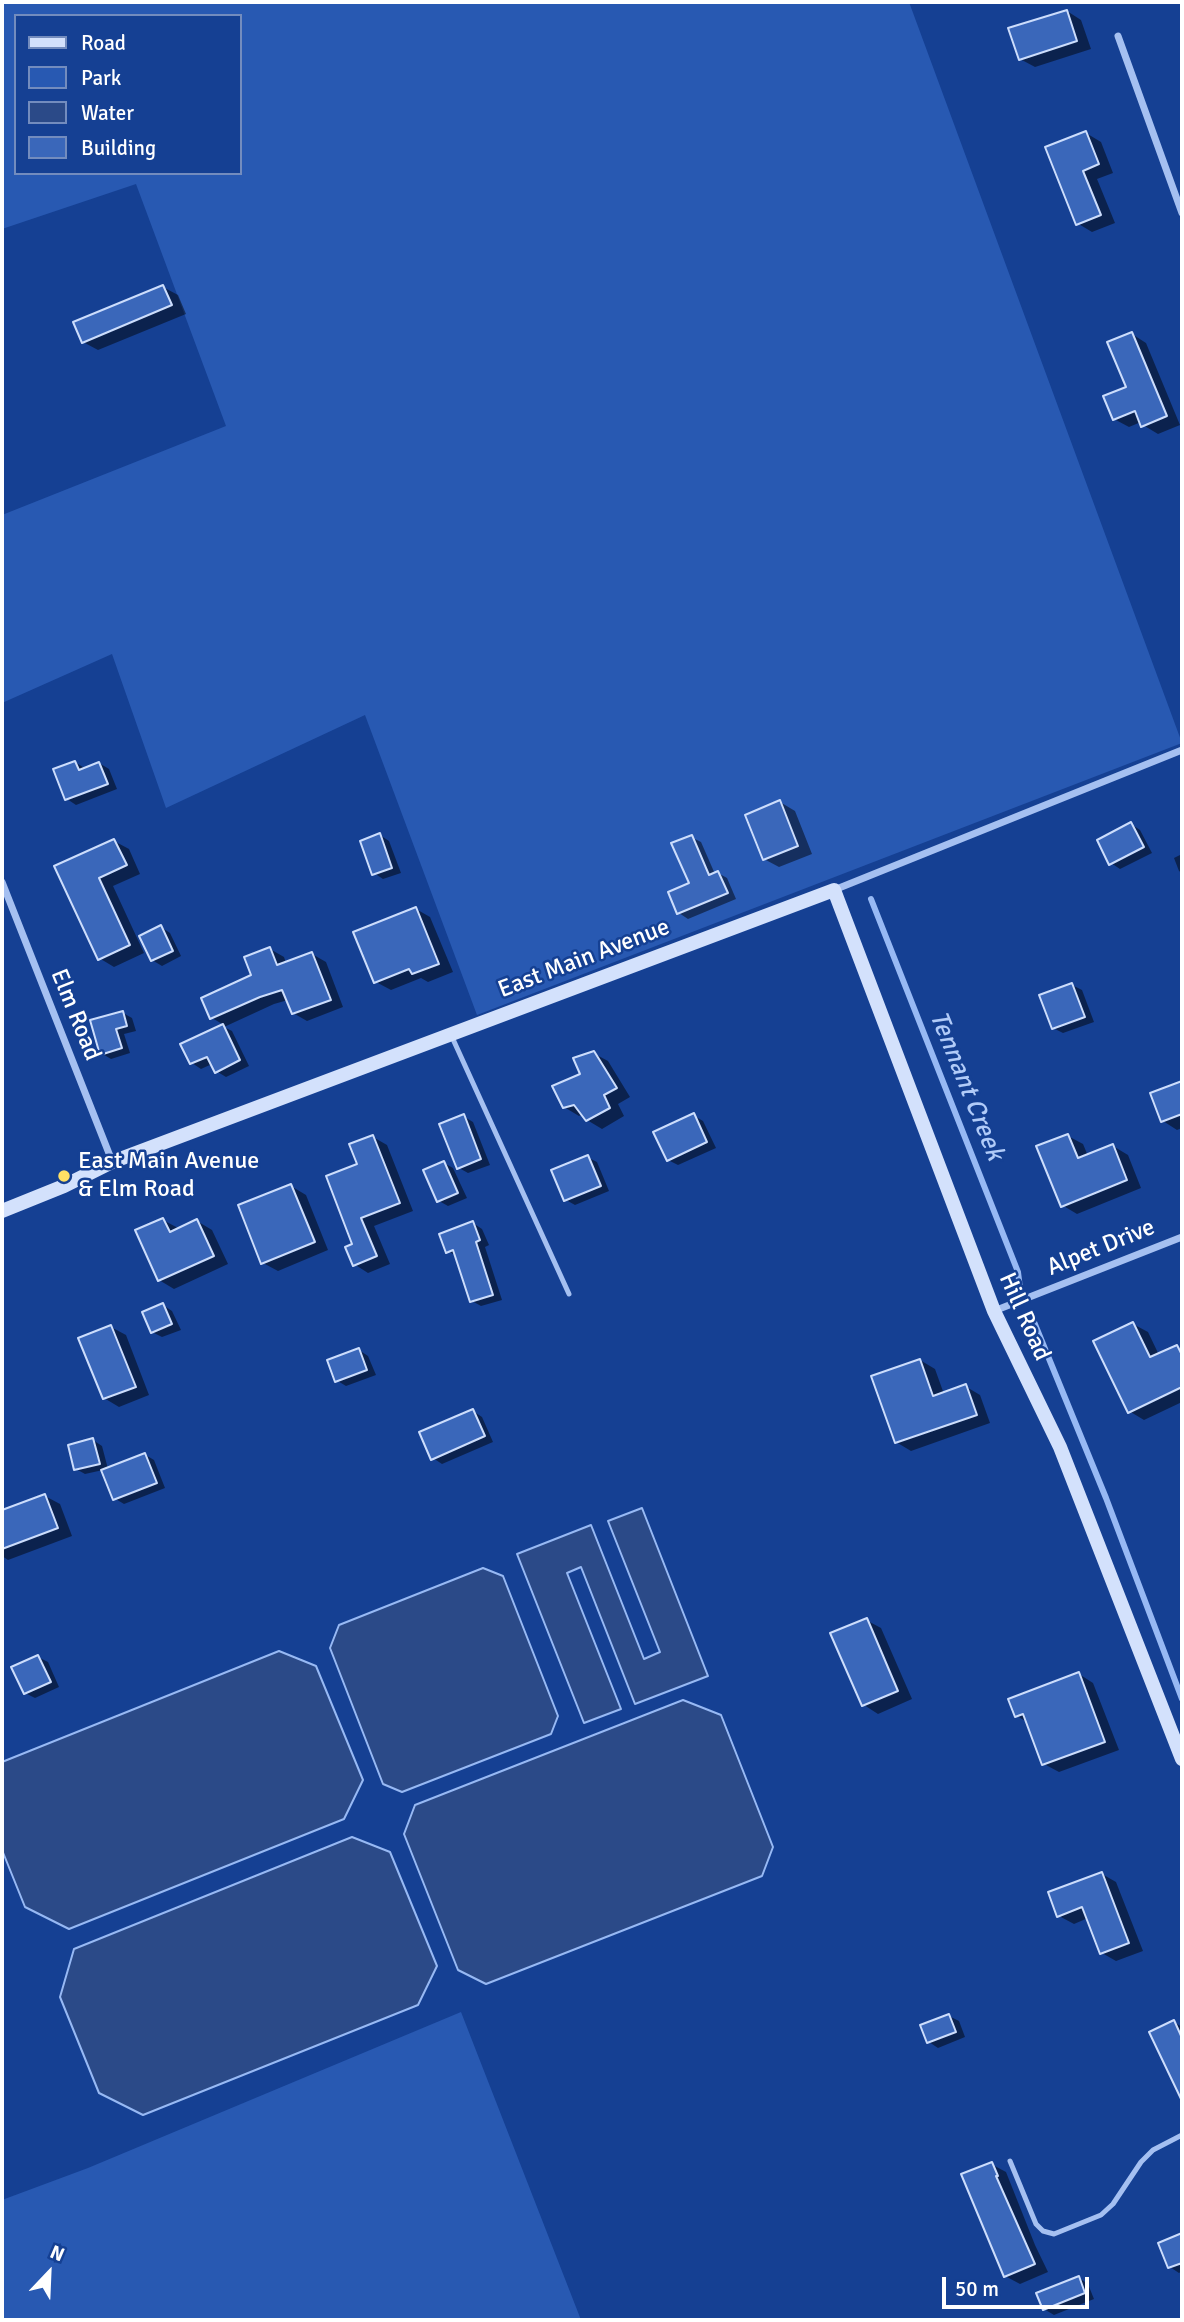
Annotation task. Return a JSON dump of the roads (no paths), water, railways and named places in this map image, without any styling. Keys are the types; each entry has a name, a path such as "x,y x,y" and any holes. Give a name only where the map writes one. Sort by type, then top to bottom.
{"street":[{"path":"1118,36 1182,213"},
{"name":"East Main Avenue","path":"2,1211 64,1186 112,1162 834,890 1182,750"},
{"name":"Elm Road","path":"2,882 112,1162"},
{"name":"Hill Road","path":"834,890 994,1311 1060,1447 1182,1759"},
{"name":"Alpet Drive","path":"994,1311 1182,1237"}],"lane":[{"path":"451,1034 569,1294"},
{"path":"1010,2161 1036,2224 1043,2231 1054,2234 1101,2215 1113,2204 1141,2162 1153,2150 1182,2135"}],"water":[{"path":"642,1508 708,1676 635,1704 581,1567 567,1573 621,1709 584,1723 517,1554 591,1525 644,1659 660,1652 608,1521"},
{"path":"483,1568 503,1576 558,1716 551,1734 402,1792 383,1784 330,1648 339,1625"},
{"path":"279,1651 316,1666 363,1780 344,1819 69,1929 25,1907 2,1850 2,1762"},
{"path":"683,1700 721,1715 773,1847 762,1876 486,1984 458,1970 404,1834 415,1805"},
{"path":"352,1837 390,1852 437,1966 418,2005 143,2115 99,2093 60,1997 74,1949"}],"waterway":[{"name":"Tennant Creek","path":"871,899 1018,1272 1020,1288"},
{"name":"Tennant Creek","path":"1034,1322 1106,1498 1182,1699"}],"place":[{"name":"East Main Avenue & Elm Road","path":"64,1176"}]}
